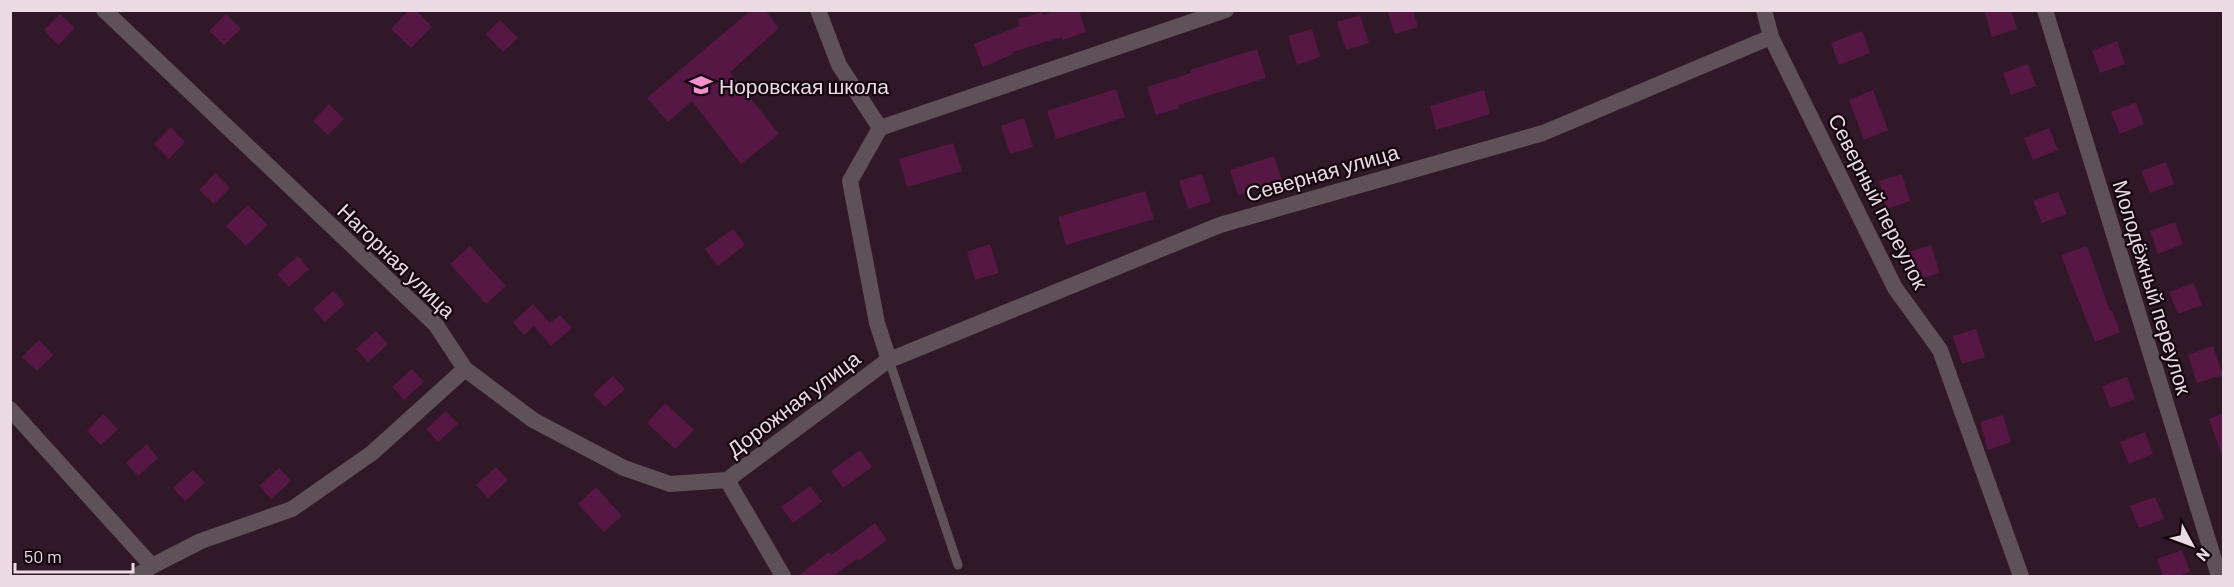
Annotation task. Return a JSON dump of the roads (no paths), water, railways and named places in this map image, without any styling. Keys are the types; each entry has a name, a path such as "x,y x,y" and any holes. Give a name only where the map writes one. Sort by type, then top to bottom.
{"street":[{"name":"Нагорная улица","path":"104,10 436,325 465,369 533,420 624,468 670,484 727,480"},
{"path":"818,10 839,65 880,128"},
{"path":"890,360 877,323 850,182 880,128 1226,10"},
{"name":"Северный переулок","path":"1764,10 1771,37 1895,288 1940,350 2021,576"},
{"name":"Молодёжный переулок","path":"2045,10 2219,576"},
{"name":"Северная улица","path":"890,360 1220,225 1543,133 1771,37"},
{"name":"Дорожная улица","path":"783,576 727,480 890,360"},
{"path":"137,576 201,542 292,509 372,453 465,369"},
{"path":"10,409 152,566"}],"lane":[{"path":"890,360 958,566"}],"place":[{"name":"Норовская школа","path":"701,85"}]}
